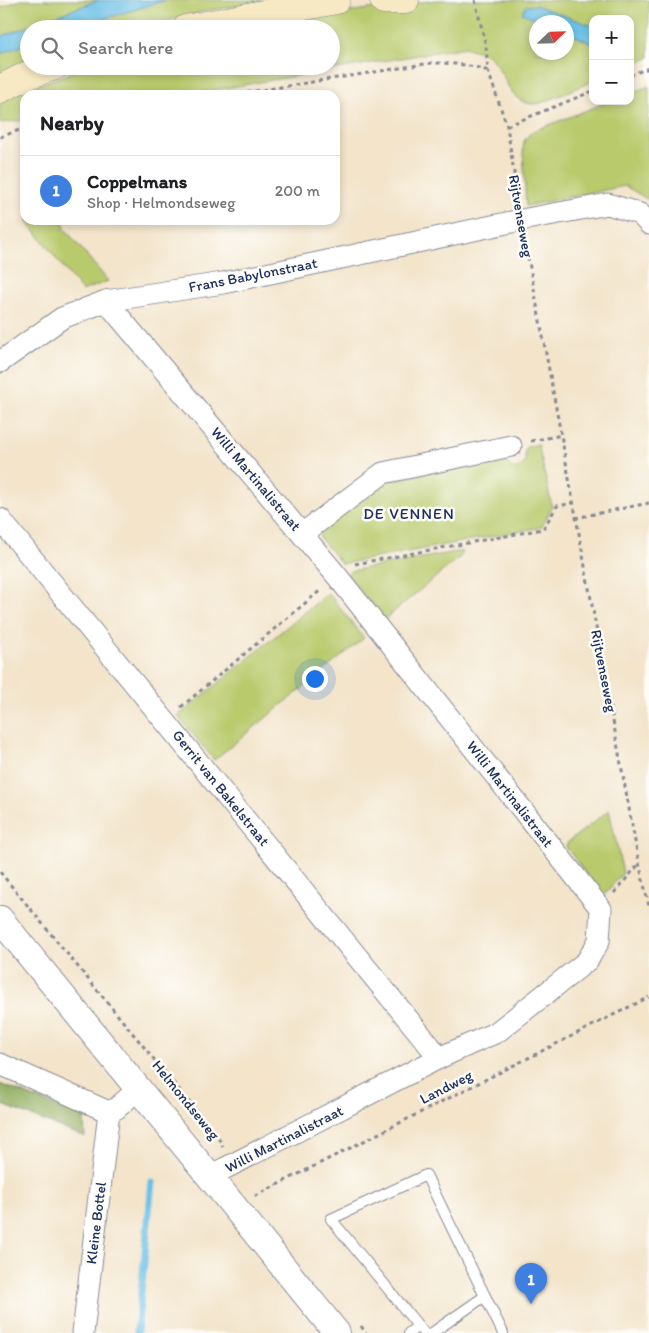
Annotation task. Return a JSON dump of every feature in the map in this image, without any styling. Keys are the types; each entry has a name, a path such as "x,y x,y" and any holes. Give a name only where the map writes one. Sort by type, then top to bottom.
{"main road":[{"path":"233,20 336,0"},
{"path":"384,0 405,0"},
{"path":"0,89 28,75"}],"street":[{"name":"Frans Babylonstraat","path":"0,362 62,318 106,301 223,282 521,220 608,204 640,214 649,224"},
{"name":"Willi Martinalistraat","path":"106,301 350,592 601,909 599,941 587,961 497,1032 439,1058 210,1176"},
{"path":"302,534 383,473 511,446"},
{"name":"Gerrit van Bakelstraat","path":"0,519 439,1058"},
{"name":"Helmondseweg","path":"0,919 235,1209 349,1329"},
{"path":"0,1064 109,1112 117,1108 138,1089"},
{"name":"Kleine Bottel","path":"83,1333 109,1112"}],"lane":[{"path":"408,1333 421,1329 331,1219 426,1175 503,1333"},
{"path":"432,1333 485,1296"}],"path":[{"name":"Rijtvenseweg","path":"475,0 486,46 488,71 507,126 521,220 562,435 575,518 639,863 649,906"},
{"path":"261,90 431,63 454,63 488,71"},
{"path":"634,74 649,68"},
{"path":"507,126 589,93"},
{"path":"0,137 20,130"},
{"path":"511,446 562,435"},
{"path":"575,518 649,503"},
{"path":"601,909 639,863"},
{"name":"Helmondseweg","path":"0,872 218,1137 233,1165 260,1204"},
{"name":"Landweg","path":"254,1196 649,997"},
{"path":"349,1329 366,1333"}],"green space":[{"path":"20,0 99,0 45,20 20,20 20,30 0,37 0,8"},
{"path":"166,0 274,0 206,11 170,20 100,20"},
{"path":"436,0 649,0 649,58 634,64 634,15 589,15 589,25 574,20 574,15 556,15 526,6 522,13 529,16 529,60 574,60 574,35 589,42 589,83 555,98 535,104 526,103 513,94 490,57 465,47 340,68 340,20 298,20"},
{"path":"20,46 20,67 0,75 0,54"},
{"path":"65,75 302,75 214,90 24,90"},
{"path":"649,86 649,113 647,117 649,120 649,200 625,186 526,206 523,149 524,141 531,132 600,105 634,105 634,92"},
{"path":"20,92 20,121 0,123 0,99"},
{"path":"30,225 64,225 65,229 108,281 82,291"},
{"path":"538,444 552,507 542,527 342,564 320,538 319,532 383,482 503,457 511,468 517,469 525,463 525,449"},
{"path":"462,551 462,555 384,620 347,574 350,571"},
{"path":"328,593 364,638 214,760 178,716"},
{"path":"609,810 623,873 603,896 566,847 568,842"},
{"path":"0,1084 84,1117 85,1137 0,1104"}],"water":[{"path":"99,0 166,0 100,20 45,20"},
{"path":"535,5 563,15 529,16 522,13 526,6"},
{"path":"574,19 589,25 589,42 574,35"},
{"path":"20,30 20,46 0,54 0,37"}],"waterway":[{"path":"137,1333 152,1182"}],"place":[{"name":"Coppelmans","path":"531,1304"}],"district":[{"name":"DE VENNEN","path":"409,513"}]}
